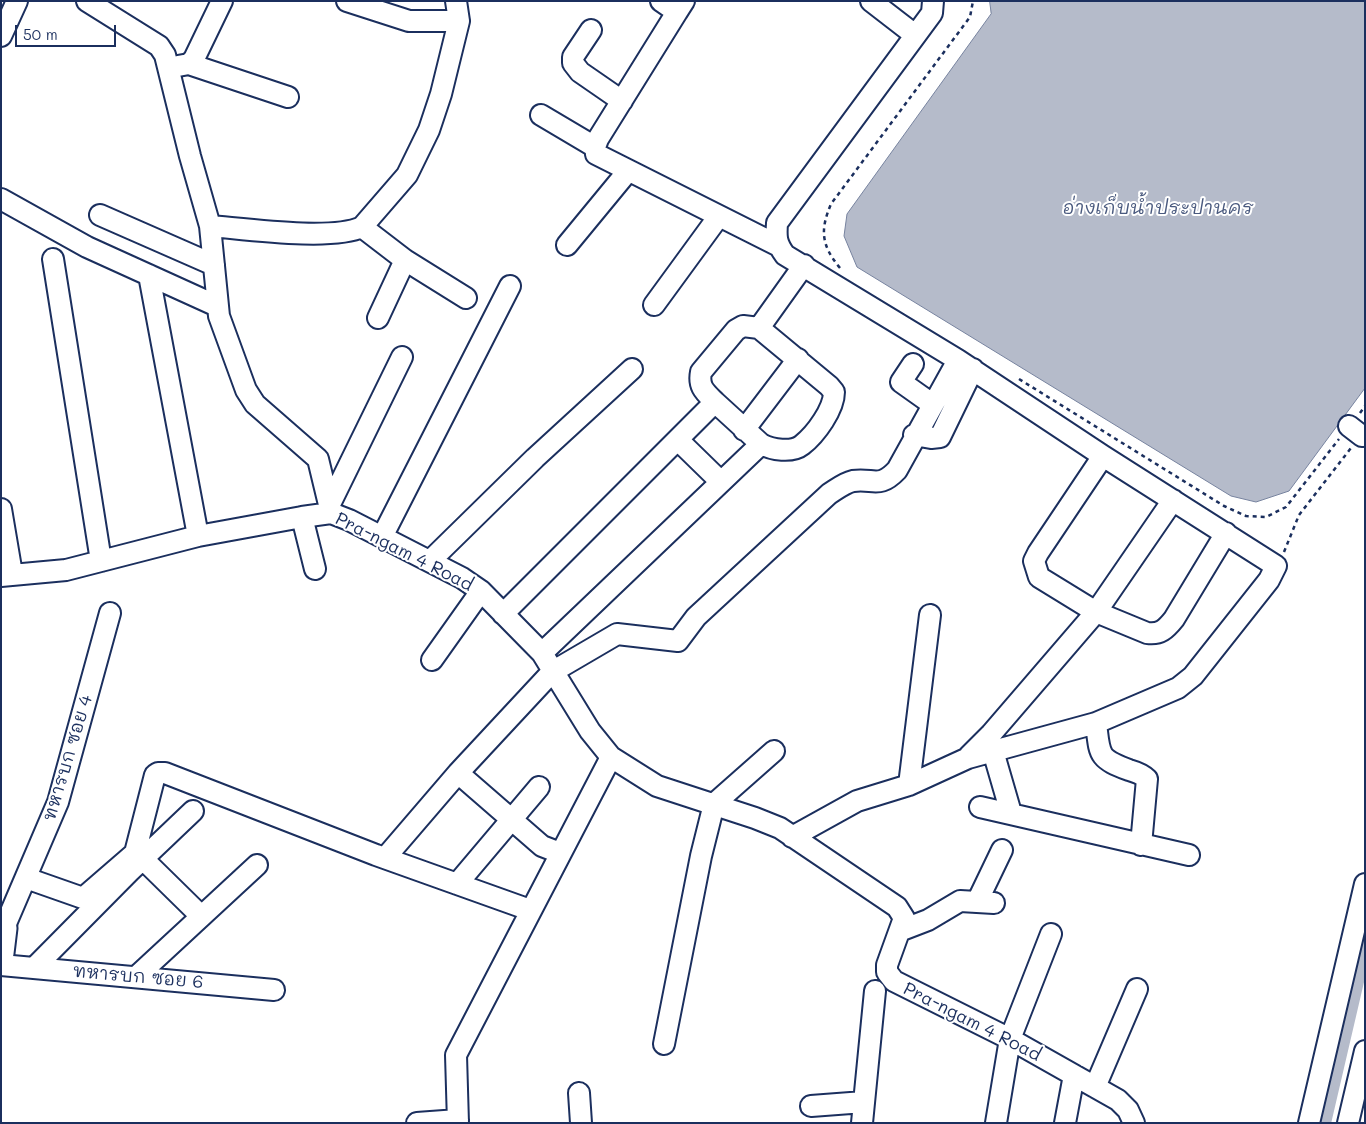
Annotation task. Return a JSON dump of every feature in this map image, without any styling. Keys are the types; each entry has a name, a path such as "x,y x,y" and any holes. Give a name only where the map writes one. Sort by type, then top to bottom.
{"main road":[{"path":"1,952 3,925"}],"street":[{"path":"1,36 17,1"},
{"path":"87,1 159,46 166,55 210,226 217,306 246,390 255,404 318,459 330,509"},
{"path":"189,64 194,59 222,1"},
{"path":"347,1 409,21 460,21"},
{"path":"210,226 328,234 353,231 362,227 407,175 429,130 441,94 460,21 456,1"},
{"path":"871,1 915,35"},
{"path":"792,837 857,801 908,785 968,758 1096,723 1178,688 1193,676 1269,580 1276,566 1103,456 966,364 785,255 778,245 775,240 777,223 932,12 933,1"},
{"path":"674,5 595,147 596,154 778,245"},
{"path":"591,30 573,57 573,62 580,72 622,101"},
{"path":"168,68 189,64 288,97"},
{"path":"541,116 595,147"},
{"path":"567,245 628,171"},
{"path":"1,199 87,247 217,306"},
{"path":"100,215 214,265"},
{"path":"654,305 719,216"},
{"path":"362,227 405,260 466,298"},
{"path":"52,259 101,561"},
{"path":"378,318 405,260"},
{"path":"759,328 804,265"},
{"path":"149,275 198,536"},
{"path":"382,537 510,286"},
{"path":"743,326 759,328 798,359 830,386 834,392 832,406 827,416 802,446 792,449 775,450 761,444 702,390 699,381 701,372 736,330 743,326"},
{"path":"330,509 402,357"},
{"path":"744,430 798,359"},
{"path":"913,364 902,382 932,404"},
{"path":"385,858 458,773 552,672 617,634 678,641 696,617 829,494 842,485 854,481 875,483 889,478 897,470 932,404 966,364"},
{"path":"914,435 931,438 940,437 966,364"},
{"path":"430,561 535,458 632,369"},
{"path":"503,614 715,402"},
{"path":"678,440 721,482"},
{"path":"542,653 761,444"},
{"path":"1103,456 1034,561 1039,577 1096,612 1147,633 1155,634 1165,630 1174,619 1226,533"},
{"path":"968,758 1096,612 1173,500"},
{"path":"1,509 7,575"},
{"name":"Pra-ngam 4 Road","path":"7,575 66,570 198,536 302,517 330,509 462,578 481,591 542,653 590,731 611,757 657,786 780,828 897,907 904,918 902,930 887,965 887,972 894,982 1010,1039 1118,1100 1128,1110 1134,1123"},
{"path":"302,517 315,569"},
{"path":"432,660 481,591"},
{"name":"ทหารบก ซอย 4","path":"3,925 26,878 58,802 110,613"},
{"path":"908,785 930,615"},
{"path":"1096,723 1100,753 1104,760 1142,774 1147,779 1141,845"},
{"path":"664,1044 701,856 714,804 774,751"},
{"path":"993,751 1011,813"},
{"path":"417,1123 458,1121 456,1055 611,757"},
{"path":"26,878 83,898 135,852 155,775 158,772 194,783 385,858 530,910"},
{"path":"458,773 542,846 560,853"},
{"path":"458,884 539,787"},
{"path":"980,806 1189,856"},
{"path":"34,968 193,811"},
{"path":"902,930 928,920 960,901 986,902 1002,850"},
{"path":"143,859 201,916"},
{"path":"137,976 257,865"},
{"path":"1309,1123 1365,884"},
{"path":"996,1123 1010,1039 1051,934"},
{"name":"ทหารบก ซอย 6","path":"1,966 137,976 274,990"},
{"path":"1095,1087 1137,989"},
{"path":"862,1123 875,991"},
{"path":"1348,1123 1365,1051"},
{"path":"1065,1123 1074,1075"},
{"path":"579,1093 581,1123"},
{"path":"811,1106 864,1102"}],"path":[{"path":"848,272 839,267 826,244 823,224 831,204 970,17 973,1"},
{"path":"1015,376 1224,506 1246,516 1266,517 1286,507 1356,431"},
{"path":"1276,566 1299,515 1356,441 1356,431 1365,406"}],"water":[{"name":"อ่างเก็บน้ำประปานคร","path":"990,1 1365,1 1365,388 1289,491 1256,502 1231,496 857,267 844,236 847,214 991,14"}],"waterway":[{"path":"1324,1123 1365,947"}]}
